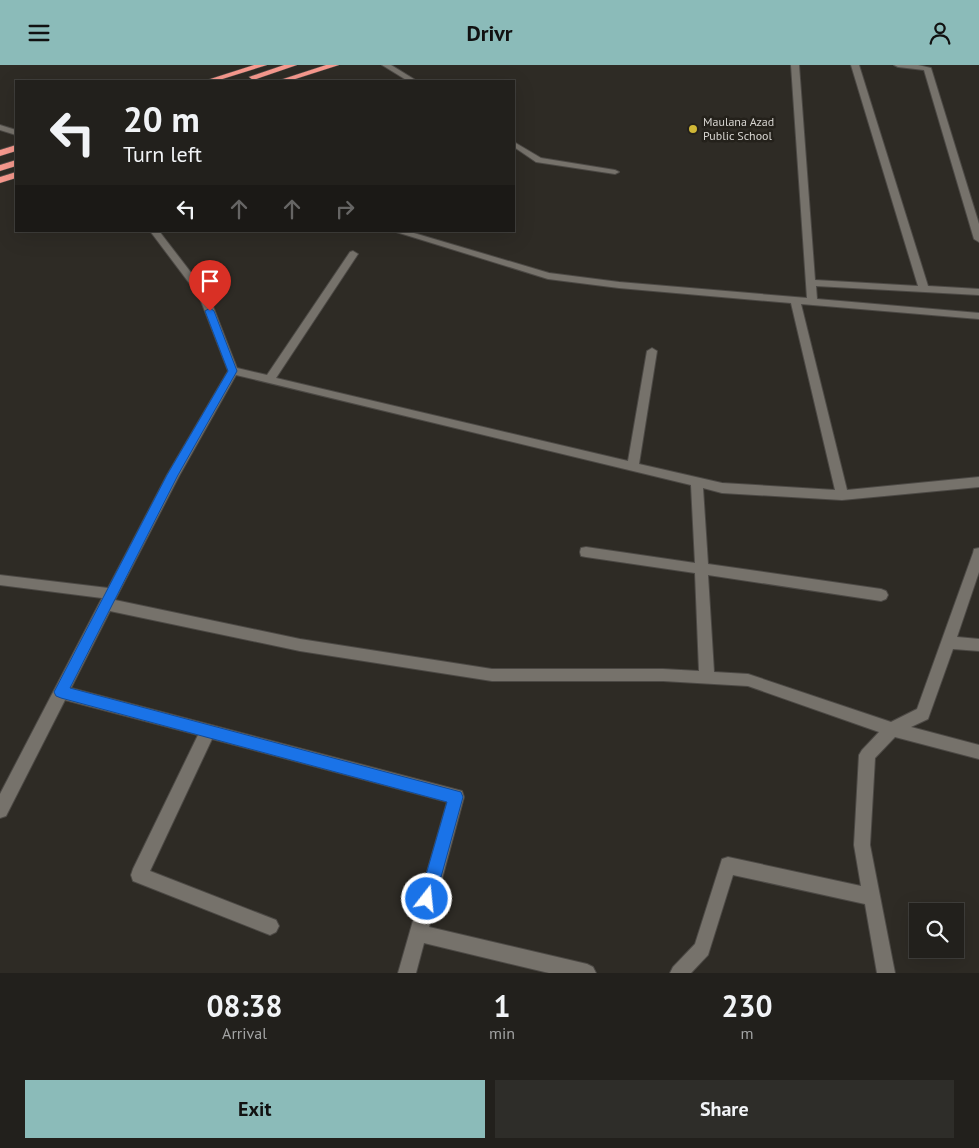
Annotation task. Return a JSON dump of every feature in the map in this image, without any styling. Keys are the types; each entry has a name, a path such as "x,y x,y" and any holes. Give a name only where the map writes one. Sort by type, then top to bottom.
{"highway":[{"path":"211,80 245,68 263,65"},
{"path":"242,80 292,65"},
{"path":"285,80 335,65"},
{"path":"245,68 253,77"},
{"path":"0,143 15,138"},
{"path":"0,153 15,148"},
{"path":"0,168 15,163"},
{"path":"0,180 15,175"}],"street":[{"path":"386,65 411,80"},
{"path":"795,65 812,302"},
{"path":"855,65 924,289"},
{"path":"898,65 927,68 979,239"},
{"path":"0,127 15,133"},
{"path":"515,145 538,160 614,172"},
{"path":"155,232 204,296 233,371"},
{"path":"400,232 548,276 619,285 979,316"},
{"path":"269,380 352,254"},
{"path":"811,283 979,292"},
{"path":"795,300 842,495"},
{"path":"633,466 652,351"},
{"path":"233,371 722,488 842,495 979,482"},
{"path":"0,810 173,475 233,371"},
{"path":"697,482 707,678"},
{"path":"586,552 881,595"},
{"path":"886,973 862,845 867,755 892,729 923,714 979,553"},
{"path":"0,580 108,599 300,645 492,675 663,675 748,680 892,729 979,752"},
{"path":"948,642 979,645"},
{"path":"61,692 456,797 406,973"},
{"path":"208,731 139,875 270,926"},
{"path":"679,973 702,949 728,865 872,897"},
{"path":"418,933 587,973"}],"place":[{"name":"Maulana Azad Public School","path":"693,129"}],"route":[{"path":"210,311 233,371 173,475 61,692 456,797 427,899"}]}
